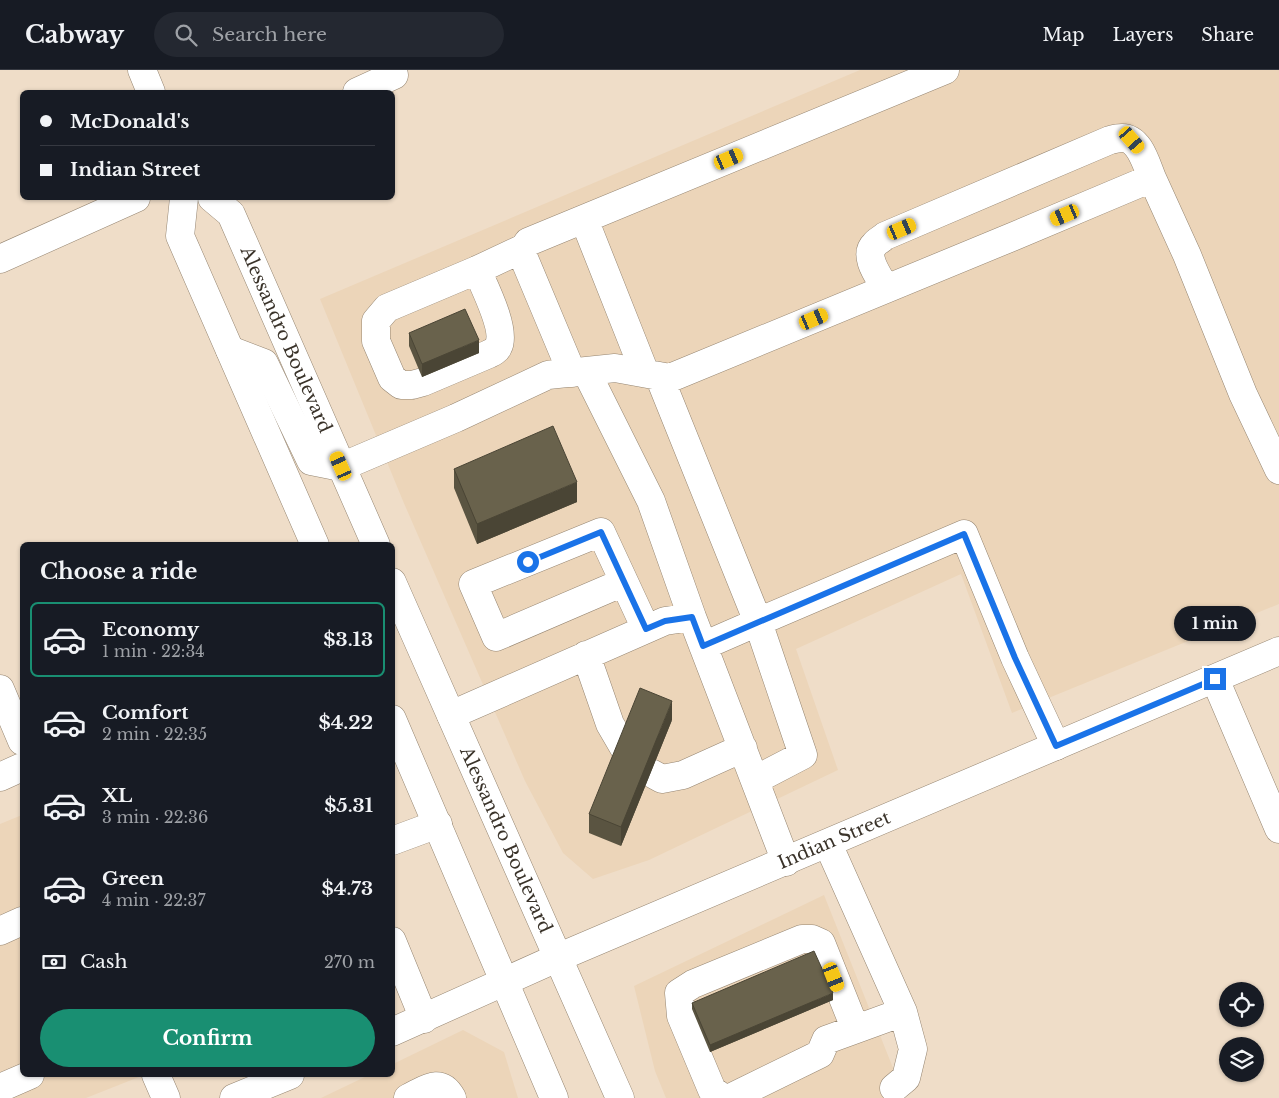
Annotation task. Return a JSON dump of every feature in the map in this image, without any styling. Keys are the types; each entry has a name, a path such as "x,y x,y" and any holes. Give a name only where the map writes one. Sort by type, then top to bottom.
{"main road":[{"path":"142,70 150,90"},
{"path":"786,862 692,617 651,501 579,372 523,256 524,248 528,242 946,70"},
{"path":"361,90 393,72"},
{"path":"886,289 873,266 870,252 874,244 885,236 1102,144 1123,138 1132,140 1141,151 1187,255 1242,394 1279,470"},
{"path":"230,350 264,363 311,461 341,466 456,418 548,375 615,368 670,378 1152,178"},
{"path":"0,259 132,200"},
{"path":"184,200 180,236 314,542"},
{"name":"Alessandro Boulevard","path":"214,200 231,214 375,542"},
{"path":"584,219 758,622 803,755 755,780"},
{"path":"477,270 499,326 500,342 498,348 490,354 448,372 412,385 401,385 392,378 376,341 376,321 387,308 524,248"},
{"path":"624,582 496,637 473,584 601,532 646,629"},
{"path":"703,646 964,534 1015,658 1056,746"},
{"name":"Alessandro Boulevard","path":"395,589 620,1098"},
{"path":"451,715 665,621 692,617"},
{"name":"Indian Street","path":"395,1031 557,958 1279,651"},
{"path":"586,656 610,724 624,748"},
{"path":"1215,679 1277,818"},
{"path":"0,689 20,737"},
{"path":"395,726 554,1098"},
{"path":"651,773 662,779 683,775 743,748"},
{"path":"0,777 20,768"},
{"path":"395,840 438,824"},
{"path":"828,844 903,1012 913,1049 906,1078 894,1088"},
{"path":"0,931 20,922"},
{"path":"723,1098 712,1090 681,1016 679,993 693,984 802,939 812,939 820,943 855,1028"},
{"path":"395,948 424,1019"},
{"path":"730,1098 820,1054 826,1040 903,1012"},
{"path":"0,1088 25,1077"},
{"path":"157,1077 166,1098"},
{"path":"234,1098 285,1077"},
{"path":"408,1098 435,1085 443,1087 452,1098"}],"shaded area":[{"path":"860,70 1279,70 1279,604 1012,713 961,574 796,649 838,770 649,860 593,879 563,853 525,781 403,501 320,299"},
{"path":"20,816 20,1077 139,1077 86,1098 0,1098 0,824"},
{"path":"824,895 905,1098 666,1098 655,1071 634,986"},
{"path":"463,1030 504,1052 518,1098 321,1098 365,1077 395,1077 395,1063"}],"building":[{"path":"465,309 479,340 422,364 409,333"},
{"path":"553,426 577,482 477,524 454,469"},
{"path":"640,688 672,701 621,827 589,814"},
{"path":"814,951 833,993 710,1045 692,1003"}],"route":[{"path":"528,562 601,532 646,629 665,621 692,617 703,646 964,534 1015,658 1056,746 1215,679"}]}
